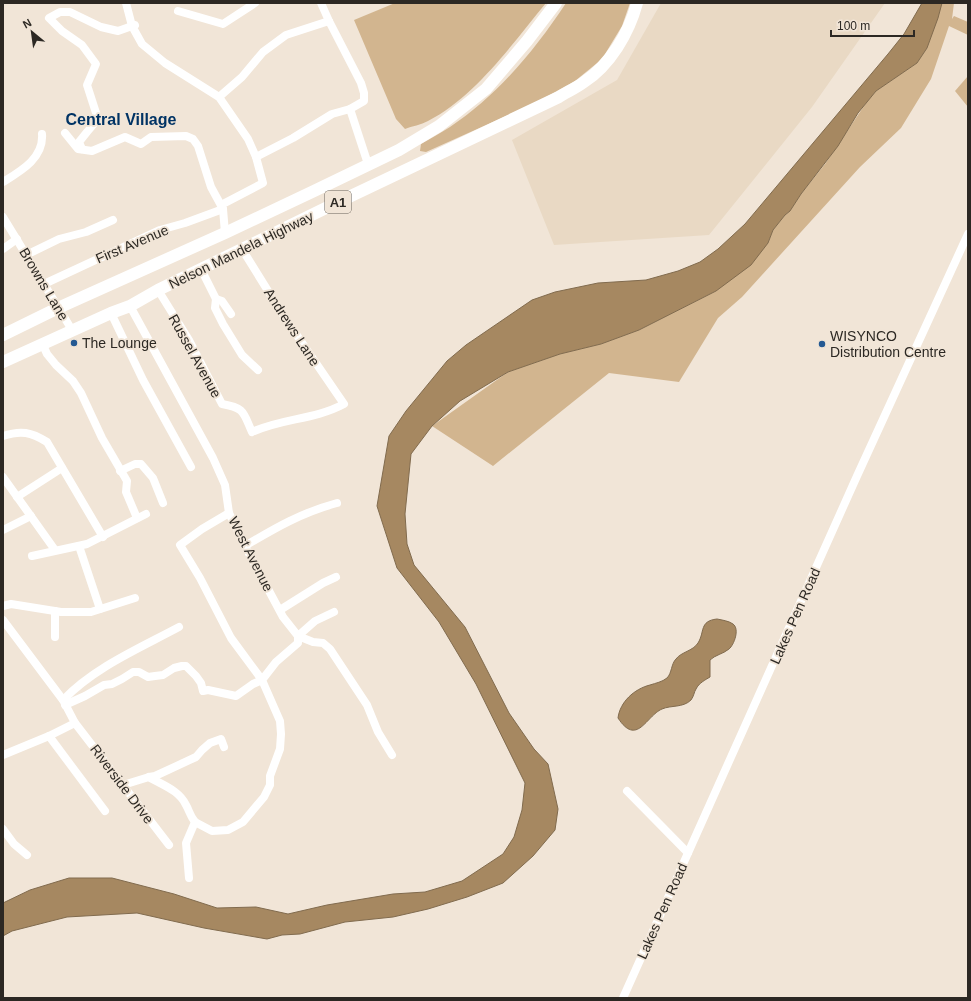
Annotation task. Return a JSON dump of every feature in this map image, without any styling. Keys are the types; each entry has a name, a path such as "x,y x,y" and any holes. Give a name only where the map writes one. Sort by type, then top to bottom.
{"highway":[{"name":"Nelson Mandela Highway","path":"3,335 58,308 225,233 364,165 399,150 439,126 486,89 527,41 556,3"},
{"name":"Nelson Mandela Highway","path":"3,362 111,312 130,306 158,290 559,96 584,82 600,69 619,45 634,12 636,3"}],"street":[{"path":"126,3 133,25 142,44 165,63 219,96 248,139 256,157 293,138 332,114 350,109 364,101 364,93 361,83 321,3"},
{"path":"178,11 223,24 255,3"},
{"path":"82,149 79,142 98,119 87,85 96,64 82,45 62,31 49,18 60,12 70,12 101,27 118,31 133,25"},
{"path":"219,96 242,76 263,52 286,35 329,21"},
{"path":"350,109 364,165"},
{"path":"65,133 78,149 92,151 125,137 141,144 151,137 186,136 193,139 198,146 211,188 222,207 225,233"},
{"path":"3,182 26,168 41,148 42,134"},
{"name":"First Avenue","path":"44,284 160,230 192,221 222,207 263,183 256,157"},
{"name":"Browns Lane","path":"3,217 72,330"},
{"path":"26,255 59,239 86,232 113,220"},
{"name":"Lakes Pen Road","path":"622,998 860,469 968,234"},
{"path":"3,249 17,239"},
{"name":"Andrews Lane","path":"242,249 283,315 344,404 320,414 266,426 252,432"},
{"path":"201,269 216,299 215,308 226,330 242,355 258,370"},
{"name":"Russel Avenue","path":"158,290 189,340 222,404 235,406 243,411 252,432"},
{"path":"216,299 222,301 231,314"},
{"name":"West Avenue","path":"130,306 213,458 224,485 229,513 245,546 280,610 298,636"},
{"path":"111,312 143,380 191,466"},
{"path":"42,343 47,354 73,381 81,393 102,438 127,481 126,492 137,518"},
{"path":"3,436 18,432 27,433 36,435 47,442 103,537"},
{"path":"120,471 135,464 141,464 153,478 163,503"},
{"path":"17,497 62,468"},
{"path":"3,477 54,550"},
{"path":"245,546 293,518 337,503"},
{"path":"149,777 177,792 187,805 189,814 195,822 212,831 228,830 243,822 264,797 270,786 270,776 280,749 280,721 262,680 231,638 200,578 180,544 229,513"},
{"path":"32,556 54,550 79,546 103,537 146,514"},
{"path":"3,530 31,516"},
{"path":"79,546 100,609"},
{"path":"280,610 323,583 336,577"},
{"path":"3,606 11,604 55,611 91,612 135,598"},
{"path":"55,611 55,637"},
{"path":"64,702 85,696 104,685 122,680 133,672 139,672 148,677 163,675 174,668 182,666 186,666 196,676 203,691 208,690 236,696 253,684 262,680 276,662 298,643 298,636 315,621 334,612"},
{"name":"Riverside Drive","path":"3,620 64,702 75,723 169,845"},
{"path":"64,702 74,688 101,669 179,627"},
{"path":"298,636 313,642 323,643 330,649 367,705 378,732 392,755"},
{"path":"3,755 49,736 75,723"},
{"path":"49,736 105,810"},
{"path":"123,785 155,776 196,757 210,743 221,739 224,747"},
{"path":"627,791 688,853"},
{"path":"189,878 186,843 195,822"},
{"path":"3,829 14,844 27,855"}],"shaded area":[{"path":"395,3 546,3 492,68 462,98 428,121 405,129 396,119 354,20"},
{"path":"566,3 630,3 622,26 602,59 575,81 537,102 426,152 420,151 421,144 467,115 499,87 528,55"},
{"path":"661,3 885,3 812,107 709,235 554,245 512,140 617,80"},
{"path":"922,3 942,3 927,48 917,63 876,91 858,113 838,146 801,194 790,211 773,230 768,243 751,265 716,291 639,330 601,344 560,354 508,372 460,401 432,426 411,454 405,514 407,544 414,565 465,627 509,713 534,749 548,764 558,809 555,830 533,856 503,883 467,897 428,909 393,917 345,922 300,934 282,935 267,939 204,928 137,913 67,917 12,931 3,936 3,903 30,890 69,878 112,878 174,894 217,908 256,907 288,914 327,905 393,894 425,892 462,881 503,854 514,837 522,810 525,783 476,684 439,622 397,568 377,506 389,436 406,411 447,361 466,345 532,300 555,292 598,283 646,280 678,271 700,262 718,249 745,224 888,54 904,34"},
{"path":"941,3 954,3 952,19 954,16 968,22 968,35 949,26 931,79 901,128 860,167 742,297 718,318 679,382 609,373 493,466 432,426 508,372 560,354 601,344 639,330 716,291 768,243 773,230 790,211 801,194 825,164 866,103 876,91 917,63 927,48"},
{"path":"968,76 968,107 955,91"},
{"path":"717,619 730,622 735,626 736,633 734,641 729,649 710,660 710,677 699,685 691,700 688,703 662,709 636,730 631,730 625,726 618,718 619,712 629,697 644,687 667,678 676,659 696,646 707,622"}],"place":[{"name":"The Lounge","path":"74,343"},
{"name":"WISYNCO Distribution Centre","path":"822,344"}],"district":[{"name":"Central Village","path":"121,119"}]}
